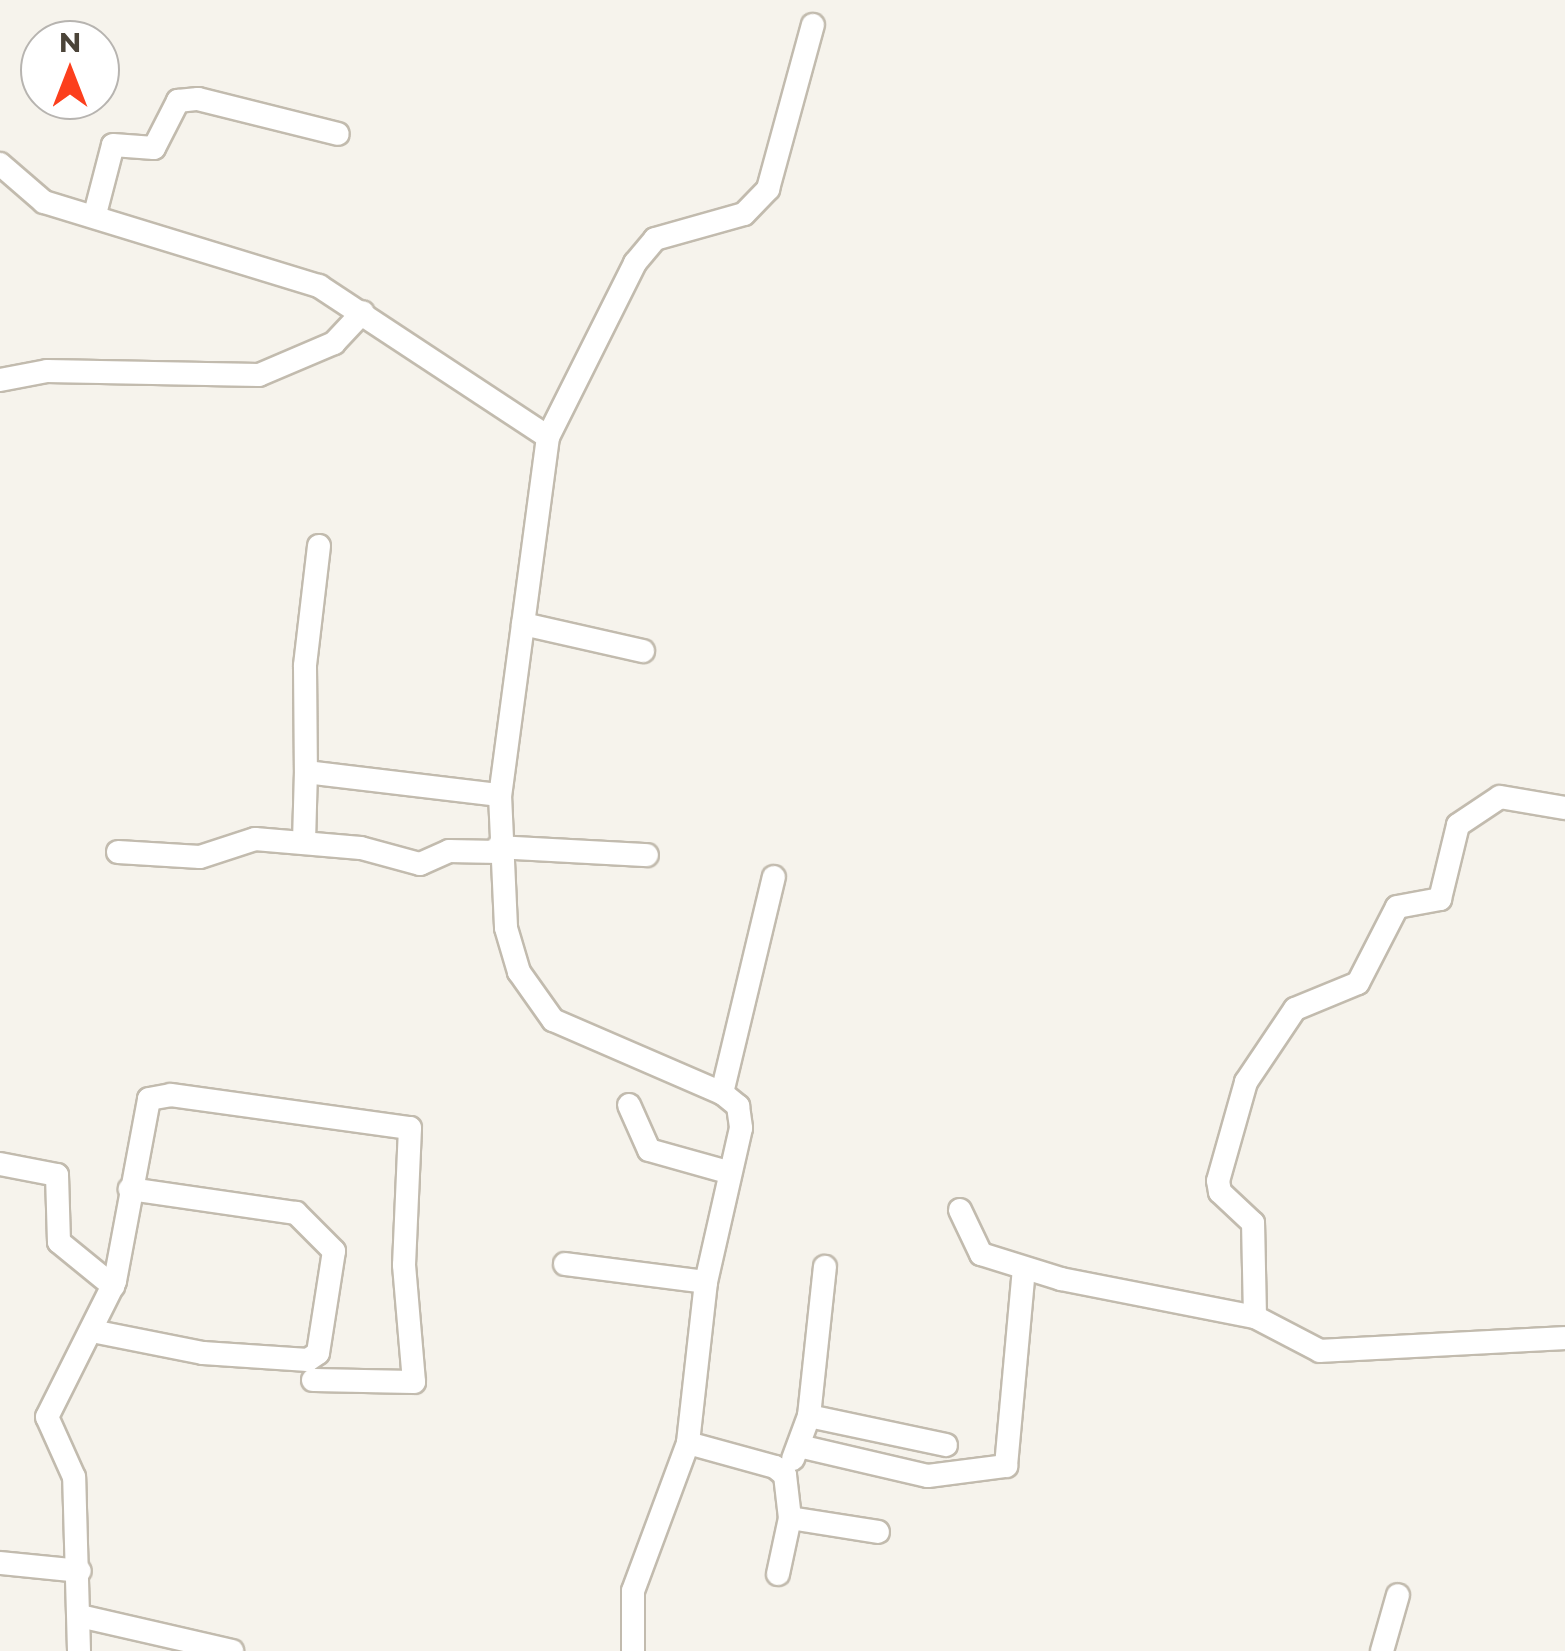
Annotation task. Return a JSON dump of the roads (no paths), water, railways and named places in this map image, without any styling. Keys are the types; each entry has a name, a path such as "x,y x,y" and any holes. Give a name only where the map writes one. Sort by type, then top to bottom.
{"street":[{"path":"633,1651 633,1591 688,1443 706,1282 741,1128 738,1106 722,1094 554,1020 519,972 498,850 500,795 548,437 634,264 655,239 744,214 768,189 814,25"},
{"path":"95,214 113,145 154,148 178,101 198,99 338,134"},
{"path":"0,164 44,202 95,214 319,286 364,312 548,437"},
{"path":"0,380 47,371 259,375 306,360 364,312"},
{"path":"304,842 304,666 319,546"},
{"path":"522,624 643,651"},
{"path":"306,772 500,795"},
{"path":"1255,1316 1253,1223 1220,1192 1218,1181 1246,1082 1294,1009 1358,983 1397,907 1440,899 1458,825 1500,797 1565,808"},
{"path":"118,852 200,857 246,840 304,842 427,865 449,850 647,855"},
{"path":"722,1094 774,877"},
{"path":"79,1651 84,1617 74,1477 53,1446 48,1417 113,1286 145,1109 158,1094 410,1128 404,1265 414,1382 312,1380"},
{"path":"629,1105 649,1150 728,1172"},
{"path":"0,1164 57,1175 64,1190 59,1242 113,1286"},
{"path":"92,1331 203,1353 308,1360 318,1353 334,1251 296,1213 130,1189"},
{"path":"960,1210 981,1254 1024,1270 1255,1316 1335,1354 1565,1338"},
{"path":"565,1264 706,1282"},
{"path":"778,1574 790,1518 785,1475 809,1416 825,1267"},
{"path":"798,1446 928,1476 1006,1466 1024,1270"},
{"path":"809,1416 946,1446"},
{"path":"688,1443 785,1475"},
{"path":"790,1518 878,1532"},
{"path":"0,1564 80,1572"},
{"path":"1382,1651 1398,1595"},
{"path":"84,1617 232,1651"}]}
